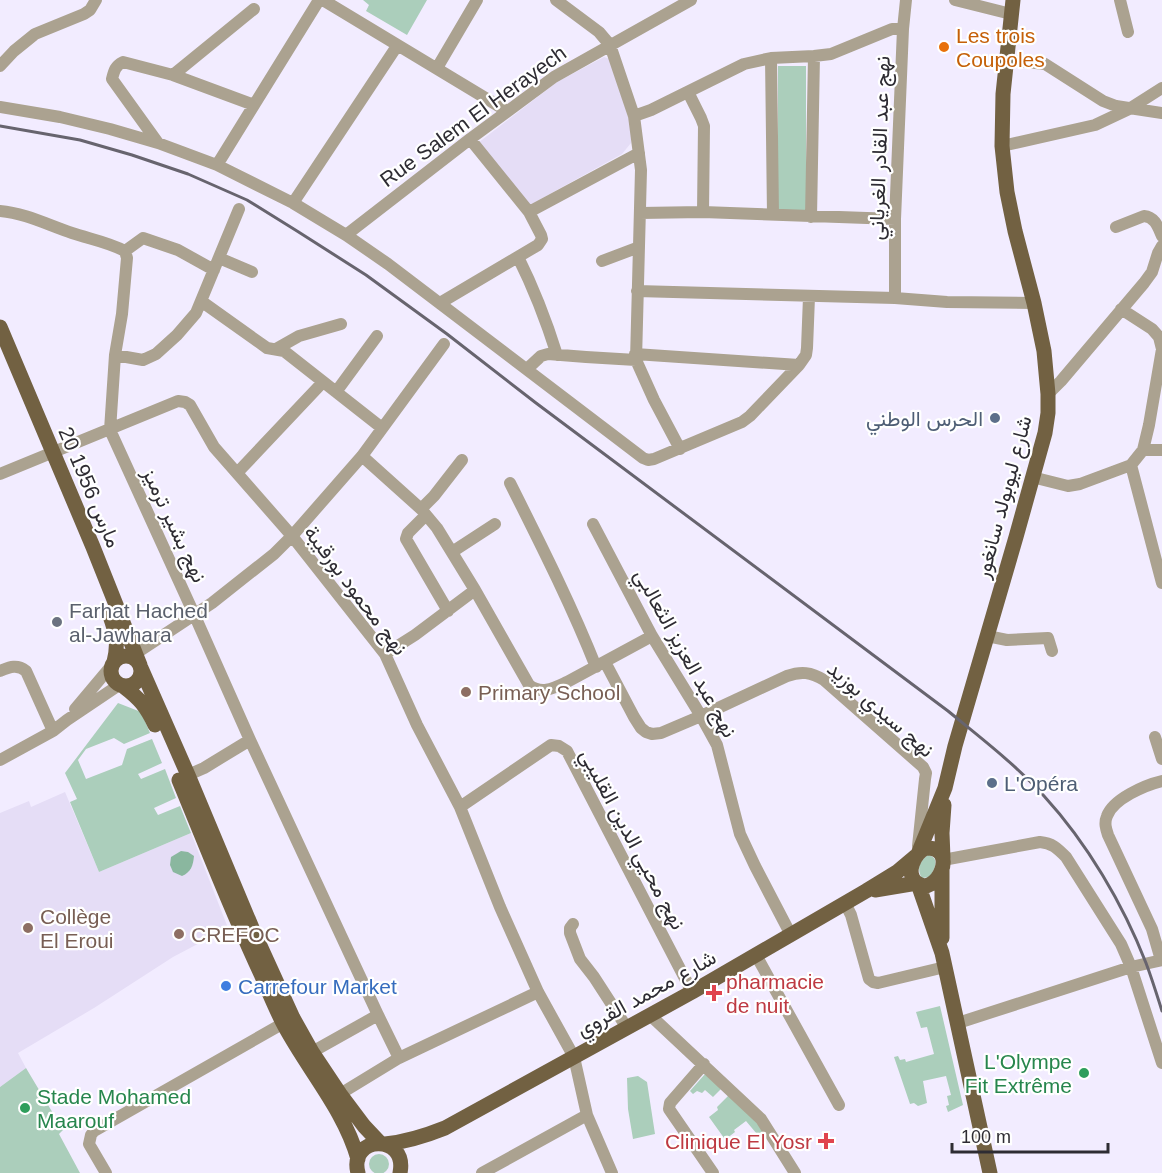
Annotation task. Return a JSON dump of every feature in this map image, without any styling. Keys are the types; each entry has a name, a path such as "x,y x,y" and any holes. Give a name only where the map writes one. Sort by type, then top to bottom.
{"main road":[{"name":"شارع ليوبولد سانغور","path":"990,1173 944,960 918,884 912,876 912,866 945,788 1045,432 1048,413 1044,351 1009,202 1002,146 1003,94 1012,7"},
{"name":"20 مارس 1956","path":"0,327 114,628 118,645 129,662"},
{"name":"20 مارس 1956","path":"0,353 93,547 129,662"},
{"path":"121,685 133,685 140,678 129,662"},
{"path":"129,662 111,674 141,700 147,709 242,933 288,1021 364,1126 383,1144"},
{"path":"129,662 188,775 303,1058 331,1101 353,1144 356,1167"},
{"name":"شارع ليوبولد سانغور","path":"944,960 942,833 945,788"},
{"path":"917,855 927,848 932,848 940,853 943,863 937,879 928,885 918,884"},
{"name":"شارع محمد القروي","path":"356,1167 361,1152 366,1147 373,1144 400,1143 418,1139 445,1128 791,935 897,872 917,855"},
{"name":"شارع محمد القروي","path":"866,891 918,884"},
{"name":"شارع محمد القروي","path":"400,1172 410,1155 445,1128"},
{"name":"شارع محمد القروي","path":"383,1144 392,1147 400,1157 400,1172"}],"street":[{"path":"0,65 35,34 84,14 90,10 96,0"},
{"path":"217,165 321,0 507,111"},
{"path":"437,68 477,0"},
{"path":"556,0 599,32 610,45 634,116 641,170 636,357 654,400 680,449"},
{"name":"Rue Salem El Herayech","path":"346,235 554,76 691,0"},
{"name":"نهج عبد القادر الغرياني","path":"895,298 895,219 906,0"},
{"path":"955,0 1012,7"},
{"path":"1120,0 1128,32"},
{"path":"173,75 254,9"},
{"path":"634,116 651,110 744,64 771,58 831,54 892,29 903,29"},
{"path":"293,203 397,46"},
{"path":"811,217 814,56"},
{"path":"771,58 773,215"},
{"path":"1006,60 1045,64 1102,100 1116,106 1162,113"},
{"path":"158,143 112,79 114,69 123,62 173,75 254,105"},
{"path":"1002,146 1095,125 1129,109 1162,87"},
{"path":"688,92 704,126 703,212"},
{"path":"0,107 70,119 158,143 217,165 293,203 388,264 648,460 680,449 742,422 750,416 806,355 809,297"},
{"path":"440,303 538,245 542,238 529,212 470,139"},
{"path":"529,212 639,153"},
{"path":"115,355 143,360 156,354 196,313 239,209"},
{"path":"0,211 21,214 72,233 114,245 125,251 143,238 217,264 252,272"},
{"path":"640,213 703,212 895,219"},
{"path":"1116,227 1148,216 1154,219 1162,236"},
{"path":"1048,393 1062,381 1144,283 1152,272 1162,246"},
{"path":"602,261 639,247"},
{"name":"نهج بشير ترميز","path":"125,251 127,258 115,355 110,430 250,740 399,1058"},
{"path":"518,257 534,288 557,355"},
{"path":"637,291 1034,303"},
{"path":"201,301 267,348 284,351 382,428"},
{"path":"1032,477 1068,486 1080,484 1131,465 1143,450 1162,350 1159,337 1152,329 1121,309"},
{"path":"276,349 299,336 341,324"},
{"path":"336,392 377,336"},
{"path":"0,760 53,731 129,662 212,603 265,561 292,536 362,456 444,344"},
{"path":"527,369 541,356 548,354 799,365"},
{"path":"237,473 322,382"},
{"name":"نهج محمود بورقيبة","path":"0,474 178,401 190,405 214,447 292,536 385,654 417,725 460,807 508,927 538,992 574,1058 587,1115 612,1173"},
{"path":"1143,450 1162,450"},
{"path":"362,456 424,512 437,528 534,689 543,691 553,689 652,636"},
{"path":"448,611 406,539 434,496 462,460"},
{"path":"1131,465 1162,583"},
{"path":"510,483 586,643 641,728 652,734 661,733 701,716"},
{"path":"452,552 495,524"},
{"name":"نهج عبد العزيز الثعالبي","path":"593,524 652,636 717,745 740,834 791,935"},
{"path":"385,654 475,590"},
{"path":"987,636 1007,640 1048,638 1052,651"},
{"path":"0,671 19,666 26,671 53,731"},
{"name":"نهج سيدي بوزيد","path":"701,716 797,673 807,672 824,680 917,761 926,773 917,855"},
{"path":"67,720 121,685"},
{"path":"1155,737 1162,759"},
{"path":"188,775 250,740"},
{"name":"نهج محيي الدين القليبي","path":"460,807 504,775 552,745 567,751 692,992"},
{"path":"958,1023 1131,967 1161,960 1152,929 1108,836 1105,823 1107,814 1129,794 1162,781"},
{"path":"943,863 1040,842 1049,843 1066,856 1121,944 1131,967 1162,1063"},
{"path":"845,903 851,915 869,979 873,982 878,983 944,960"},
{"path":"573,924 570,933 580,958 627,1028"},
{"path":"756,955 839,1105"},
{"path":"340,1094 399,1058 538,992"},
{"path":"312,1052 378,1015"},
{"path":"650,1015 761,1119 795,1173"},
{"path":"106,1173 89,1144 94,1131 288,1021"},
{"path":"704,1064 670,1103 669,1109 712,1173"},
{"path":"482,1173 587,1115"}],"shaded area":[{"path":"604,57 610,59 631,126 631,143 622,154 528,206 478,143 557,82"},
{"path":"65,792 99,872 191,833 228,928 173,957 18,1053 26,1068 0,1087 0,813 29,801 31,807"}],"green space":[{"path":"363,0 427,0 407,35 366,11 369,5"},
{"path":"778,66 806,66 806,212 778,212"},
{"path":"118,703 141,712 150,733 124,744 114,738 86,749 78,760 86,779 122,765 127,749 152,739 162,763 138,774 141,779 165,769 176,798 154,808 158,815 180,806 191,833 99,872 70,802 77,799 65,773"},
{"path":"181,851 194,856 188,873 182,876 173,872 170,865 171,857"},
{"path":"928,855 934,859 935,867 930,877 922,878 919,871 920,865"},
{"path":"940,1006 963,1105 948,1112 947,1096 951,1095 946,1076 923,1081 927,1103 918,1106 914,1103 910,1104 894,1057 898,1056 900,1060 905,1059 906,1062 934,1054 927,1027 921,1028 916,1012"},
{"name":"Stade Mohamed Maarouf","path":"26,1068 63,1130 59,1134 80,1173 0,1173 0,1087"},
{"path":"705,1074 721,1089 713,1097 705,1090 702,1093 697,1091 693,1094 690,1091"},
{"path":"638,1076 647,1082 655,1134 633,1139 628,1109 627,1078"},
{"path":"729,1095 758,1122 767,1136 762,1140 746,1121 726,1139 724,1138 709,1117 718,1110 717,1107"},
{"path":"379,1154 386,1157 389,1164 386,1171 379,1174 372,1171 369,1164 372,1157"}],"railway":[{"path":"0,126 80,140 132,155 188,174 247,200 366,275 447,334 948,711 1021,773 1060,814 1075,834 1115,897 1137,941 1162,1011"}],"place":[{"name":"Les trois Coupoles","path":"944,47"},
{"name":"الحرس الوطني","path":"995,418"},
{"name":"Farhat Hached al-Jawhara","path":"57,622"},
{"name":"Primary School","path":"466,692"},
{"name":"L'Opéra","path":"992,783"},
{"name":"Collège El Eroui","path":"28,928"},
{"name":"CREFOC","path":"179,934"},
{"name":"Carrefour Market","path":"226,986"},
{"name":"pharmacie de nuit","path":"714,993"},
{"name":"L'Olympe Fit Extrême","path":"1084,1073"},
{"name":"Stade Mohamed Maarouf","path":"25,1108"},
{"name":"Clinique El Yosr","path":"826,1141"}]}
